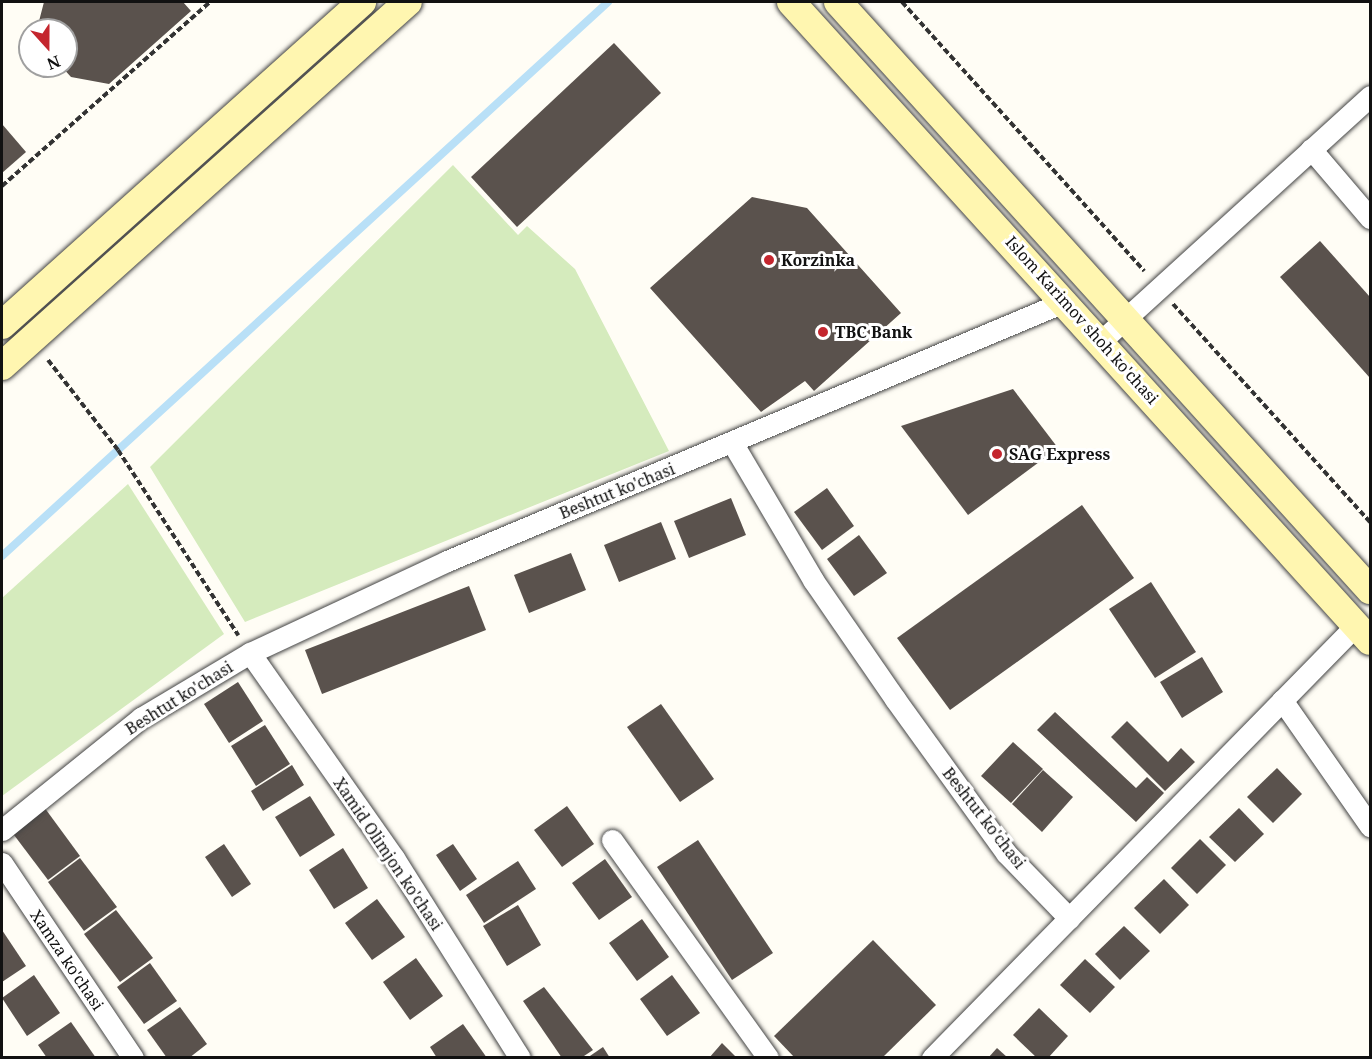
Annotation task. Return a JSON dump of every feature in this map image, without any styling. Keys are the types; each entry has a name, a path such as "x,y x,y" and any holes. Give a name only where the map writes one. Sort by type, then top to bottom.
{"main road":[{"path":"2,325 362,2"},
{"path":"2,366 408,2"},
{"name":"Islom Karimov shoh ko'chasi","path":"791,2 1066,301 1363,633"},
{"name":"Islom Karimov shoh ko'chasi","path":"838,2 1371,590"}],"street":[{"path":"1101,341 1371,96"},
{"path":"1311,149 1371,218"},
{"path":"733,444 1066,301"},
{"name":"Beshtut ko'chasi","path":"2,830 141,718 250,653 447,561 733,444 813,580 895,699 1006,852 1069,918"},
{"path":"932,1058 1282,700 1363,633"},
{"name":"Xamid Olimjon ko'chasi","path":"250,653 394,858 520,1058"},
{"path":"1282,700 1371,826"},
{"path":"612,840 768,1058"},
{"name":"Xamza ko'chasi","path":"2,863 133,1058"}],"path":[{"path":"2,186 210,2"},
{"path":"902,2 1371,522"},
{"path":"47,359 118,450 250,653"}],"green space":[{"path":"453,165 518,235 527,226 575,269 669,451 245,622 150,467"},
{"path":"128,484 224,634 2,796 2,598"}],"building":[{"path":"44,2 183,2 191,11 109,84 76,78 78,18 40,18"},
{"path":"614,43 661,93 517,227 471,177"},
{"path":"2,124 26,152 2,173"},
{"path":"752,197 807,208 901,313 814,391 805,381 761,412 650,288"},
{"path":"1320,241 1370,297 1370,378 1280,277"},
{"path":"1013,389 1058,448 968,515 901,426"},
{"path":"827,488 854,526 822,550 794,512"},
{"path":"731,498 746,535 689,558 674,521"},
{"path":"1082,505 1134,578 950,710 897,638"},
{"path":"661,522 676,559 619,582 604,545"},
{"path":"859,535 887,573 854,596 827,559"},
{"path":"571,553 586,590 529,613 514,575"},
{"path":"1151,582 1196,652 1155,678 1109,609"},
{"path":"469,586 486,630 322,694 305,650"},
{"path":"1202,657 1223,692 1182,718 1160,682"},
{"path":"238,682 263,721 229,743 204,704"},
{"path":"661,704 714,779 680,802 627,727"},
{"path":"1055,712 1136,788 1147,777 1164,793 1136,822 1037,730"},
{"path":"1127,721 1168,762 1181,748 1195,762 1165,791 1111,737"},
{"path":"265,725 290,764 256,786 231,746"},
{"path":"1013,742 1043,769 1011,803 981,776"},
{"path":"292,765 304,785 263,811 251,791"},
{"path":"1277,768 1302,794 1273,823 1247,797"},
{"path":"1043,770 1073,797 1042,832 1012,804"},
{"path":"310,796 335,835 300,857 275,817"},
{"path":"567,806 594,844 562,867 534,830"},
{"path":"44,807 80,856 48,880 11,831"},
{"path":"1239,808 1264,834 1235,862 1209,837"},
{"path":"1200,839 1226,865 1197,894 1171,868"},
{"path":"698,840 773,953 732,980 657,867"},
{"path":"224,844 251,884 232,897 205,857"},
{"path":"453,844 477,879 460,891 436,855"},
{"path":"343,848 368,888 334,909 309,870"},
{"path":"80,858 117,907 84,931 48,882"},
{"path":"605,859 632,897 599,920 572,883"},
{"path":"518,861 536,889 484,923 466,895"},
{"path":"1164,879 1189,905 1160,934 1134,908"},
{"path":"377,899 405,937 372,960 345,923"},
{"path":"518,905 541,945 507,966 483,926"},
{"path":"116,910 153,958 120,982 84,934"},
{"path":"642,919 669,957 637,981 609,943"},
{"path":"1124,926 1150,951 1120,980 1095,954"},
{"path":"2,930 26,966 2,982"},
{"path":"873,940 936,1005 882,1058 795,1058 774,1036"},
{"path":"416,958 443,996 410,1020 383,982"},
{"path":"1085,959 1115,987 1090,1013 1060,985"},
{"path":"150,963 177,1001 144,1024 117,987"},
{"path":"34,975 60,1013 27,1036 2,998"},
{"path":"672,975 700,1013 667,1036 640,999"},
{"path":"544,987 593,1050 581,1058 562,1058 523,1001"},
{"path":"180,1007 207,1044 189,1058 167,1058 147,1030"},
{"path":"1039,1008 1068,1036 1048,1058 1037,1058 1013,1035"},
{"path":"71,1022 96,1058 47,1058 38,1045"},
{"path":"463,1024 487,1058 437,1058 430,1047"},
{"path":"722,1043 737,1058 709,1058"},
{"path":"603,1047 610,1058 587,1058"},
{"path":"997,1048 1008,1058 988,1058"}],"waterway":[{"path":"2,556 608,2"}],"place":[{"name":"Korzinka","path":"769,260"},
{"name":"TBC Bank","path":"823,332"},
{"name":"SAG Express","path":"997,454"}]}
